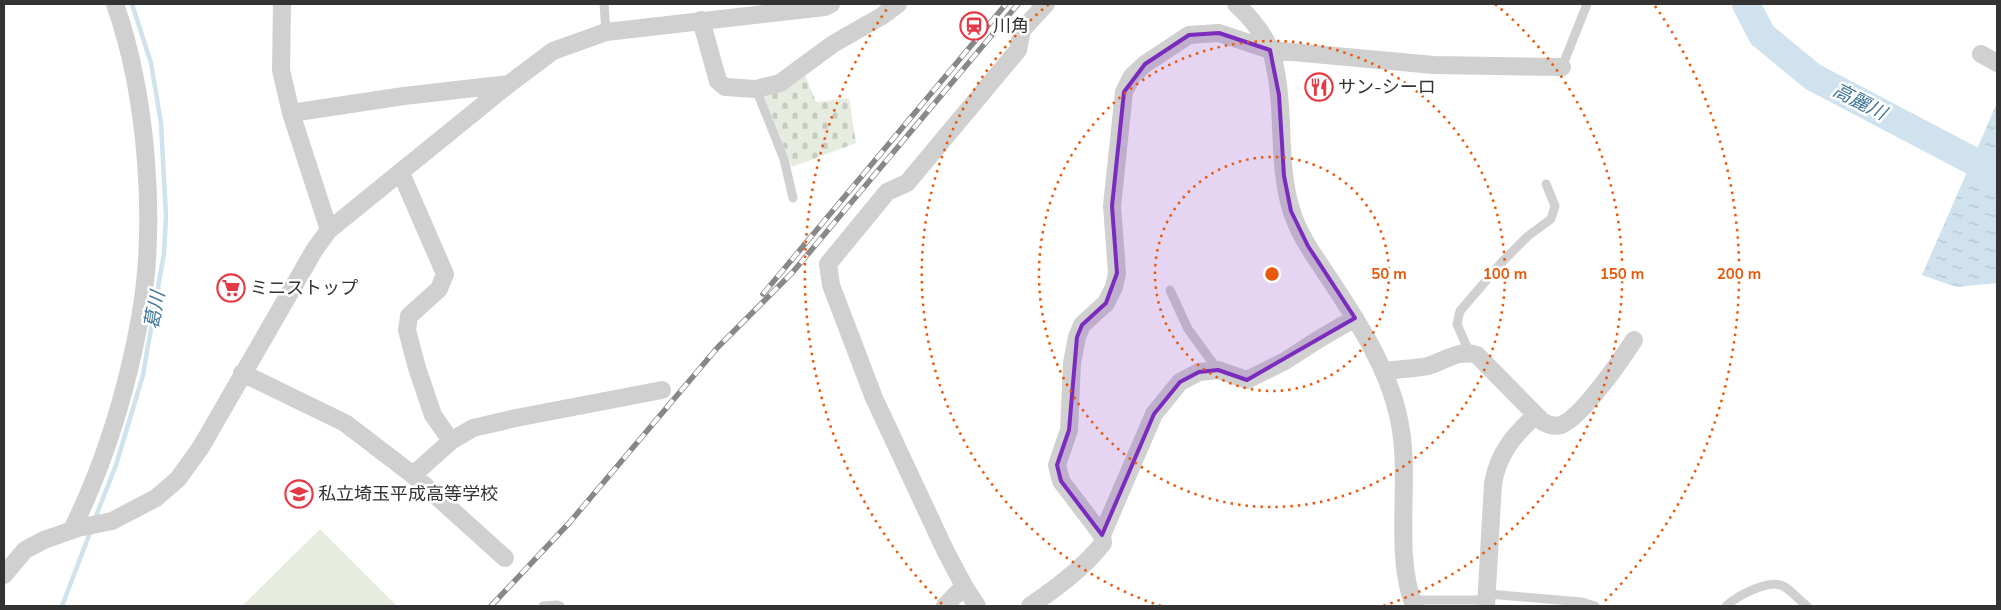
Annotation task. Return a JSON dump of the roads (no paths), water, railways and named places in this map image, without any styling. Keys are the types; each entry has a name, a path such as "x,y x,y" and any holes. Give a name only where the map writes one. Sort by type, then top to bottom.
{"street":[{"path":"75,529 109,440 140,318 147,258 147,193 143,128 133,69 115,4"},
{"path":"282,4 281,70 291,113 329,230"},
{"path":"4,575 25,550 44,540 75,529 112,522 156,498 178,479 201,447 315,249 329,230 553,50 606,32 825,7 830,4"},
{"path":"700,20 718,81 725,87 756,89 780,83 833,44 882,16 898,4"},
{"path":"977,606 945,550 874,398 831,284 828,264 887,192 907,183 1018,50 1022,30 1046,4"},
{"path":"1236,4 1260,31 1270,50 1280,95 1284,176 1291,211 1308,246 1356,318 1383,370 1399,417 1404,453 1404,552 1413,603"},
{"path":"1030,606 1046,595 1096,552 1103,543 1102,535 1061,481 1057,465 1069,430 1072,363 1076,338 1082,325 1106,302 1114,287 1117,273 1112,206 1124,92 1132,76 1145,64 1188,35 1219,33 1270,50 1434,65 1562,67"},
{"path":"1981,54 1997,64"},
{"path":"291,113 404,96 509,84"},
{"path":"401,173 445,274 439,288 409,316 407,330 417,368 433,415 451,441"},
{"path":"1102,535 1154,414 1180,382 1199,372 1218,370 1247,380 1285,361 1356,318"},
{"path":"1383,370 1427,366 1457,354 1469,352 1477,355 1487,364 1536,416 1550,426 1562,424 1579,411 1609,377 1634,340"},
{"path":"242,373 345,423 413,475 505,558"},
{"path":"413,475 451,441 473,428 662,390"},
{"path":"1487,600 1493,484 1496,468 1510,441 1536,416"},
{"path":"945,606 964,586"}],"lane":[{"path":"604,4 606,32"},
{"path":"1562,67 1587,4"},
{"path":"756,89 784,159 793,198"},
{"path":"1469,352 1457,324 1460,311 1502,262 1528,236 1551,219 1554,214 1554,206 1546,184"},
{"path":"1170,290 1188,329 1218,370"},
{"path":"1726,606 1732,600 1757,588 1772,585 1781,585 1807,606"},
{"path":"1413,603 1487,600 1582,602 1594,606"},
{"path":"543,606 557,604 560,606"}],"water":[{"path":"1997,103 1997,283 1956,287 1922,275"}],"waterway":[{"name":"葛川","path":"94,521 116,465 143,375 164,253 166,216 161,123 151,63 132,4"},
{"name":"高麗川","path":"1746,4 1762,35 1813,77 1971,160 1997,171"},
{"name":"葛川","path":"62,606 91,530"}],"railway":[{"path":"763,294 1006,4"},
{"path":"491,606 570,522 718,347 792,273 1018,4"}],"place":[{"name":"川角","path":"974,26"},
{"name":"サン-シーロ","path":"1319,87"},
{"name":"ミニストップ","path":"231,288"},
{"name":"私立埼玉平成高等学校","path":"299,494"}]}
